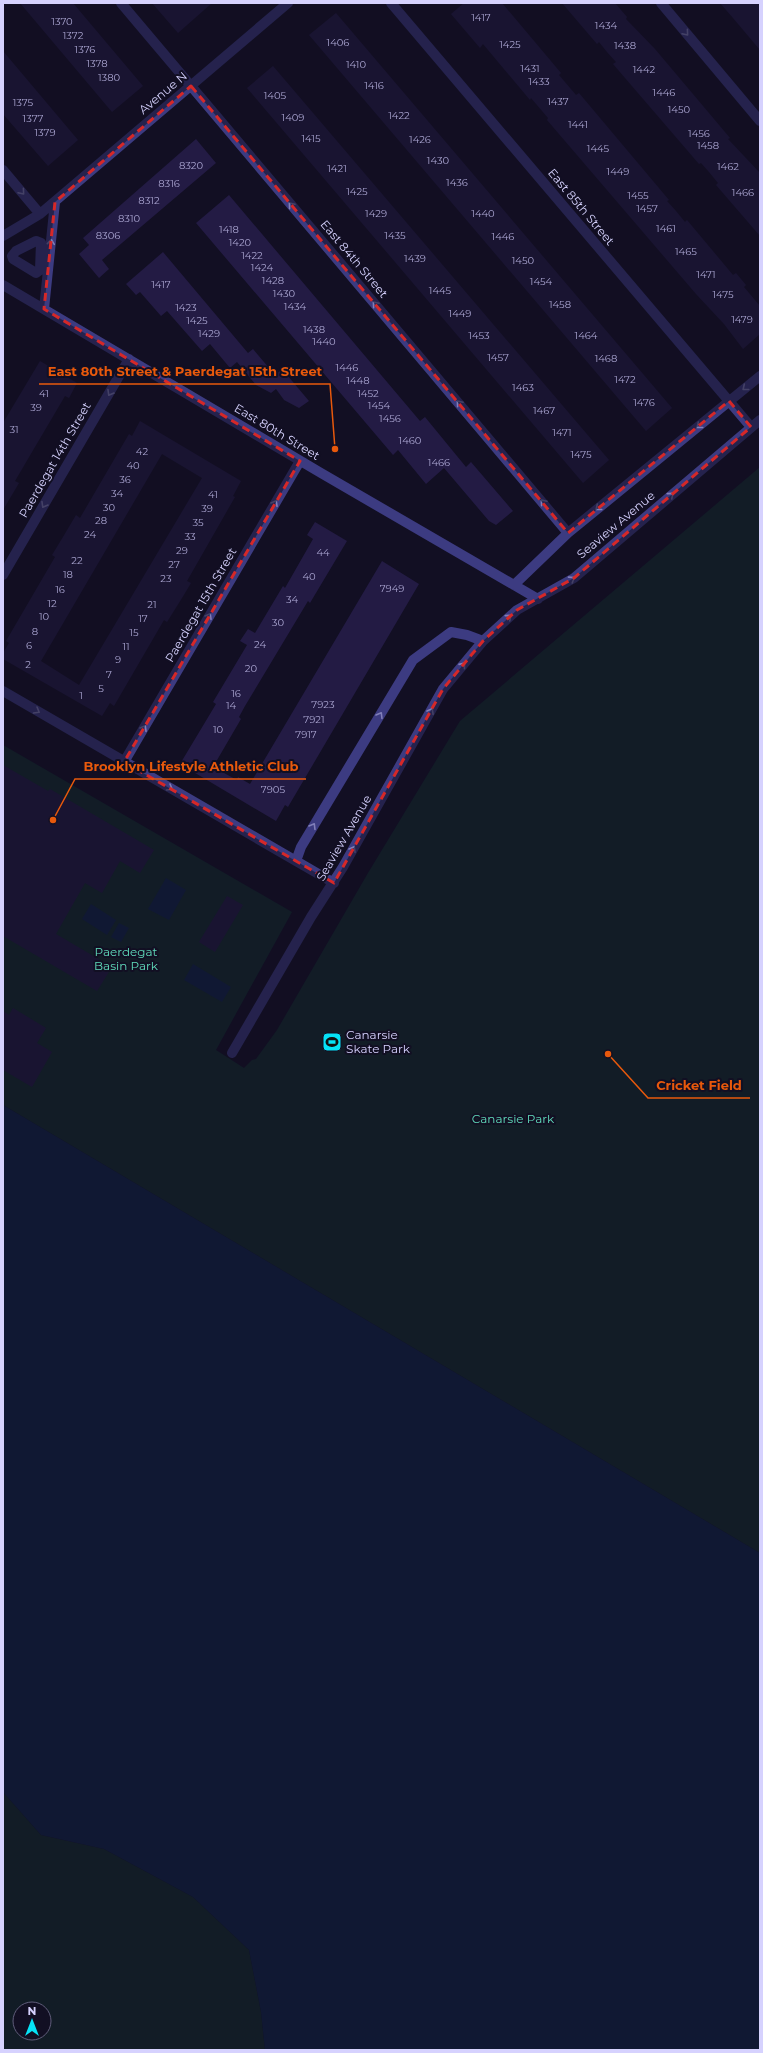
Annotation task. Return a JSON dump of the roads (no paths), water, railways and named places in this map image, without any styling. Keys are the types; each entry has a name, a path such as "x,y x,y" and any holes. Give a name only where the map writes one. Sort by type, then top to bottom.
{"street":[{"name":"East 84th Street","path":"120,3 568,533"},
{"name":"Avenue N","path":"3,236 40,214 55,202 288,3"},
{"name":"East 85th Street","path":"392,3 751,427"},
{"path":"661,3 760,120"},
{"path":"3,170 40,214"},
{"path":"44,308 55,202"},
{"name":"East 80th Street","path":"3,285 300,461 538,598"},
{"name":"Paerdegat 14th Street","path":"3,575 129,359"},
{"name":"Seaview Avenue","path":"514,585 568,533 760,376"},
{"name":"Seaview Avenue","path":"232,1053 311,917 334,883 443,689 483,640 517,610 574,578 760,420"},
{"name":"Paerdegat 15th Street","path":"124,762 300,461"},
{"path":"296,861 301,847 413,660 451,632 483,640"},
{"path":"3,691 334,883"}],"water":[{"path":"166,878 186,890 169,920 148,909"},
{"path":"91,904 116,920 107,935 82,919"},
{"path":"119,923 129,928 121,942 111,937"},
{"path":"193,964 231,987 222,1002 184,980"},
{"path":"3,1105 760,1553 760,2050 265,2050 261,2012 249,1950 193,1897 104,1849 41,1835 3,1792"}],"place":[{"name":"East 80th Street & Paerdegat 15th Street","path":"335,449"},
{"name":"Brooklyn Lifestyle Athletic Club","path":"53,820"},
{"name":"Canarsie Skate Park","path":"332,1042"},
{"name":"Cricket Field","path":"608,1054"}],"park label":[{"name":"Paerdegat Basin Park","path":"126,959"},
{"name":"Canarsie Park","path":"513,1119"}]}
